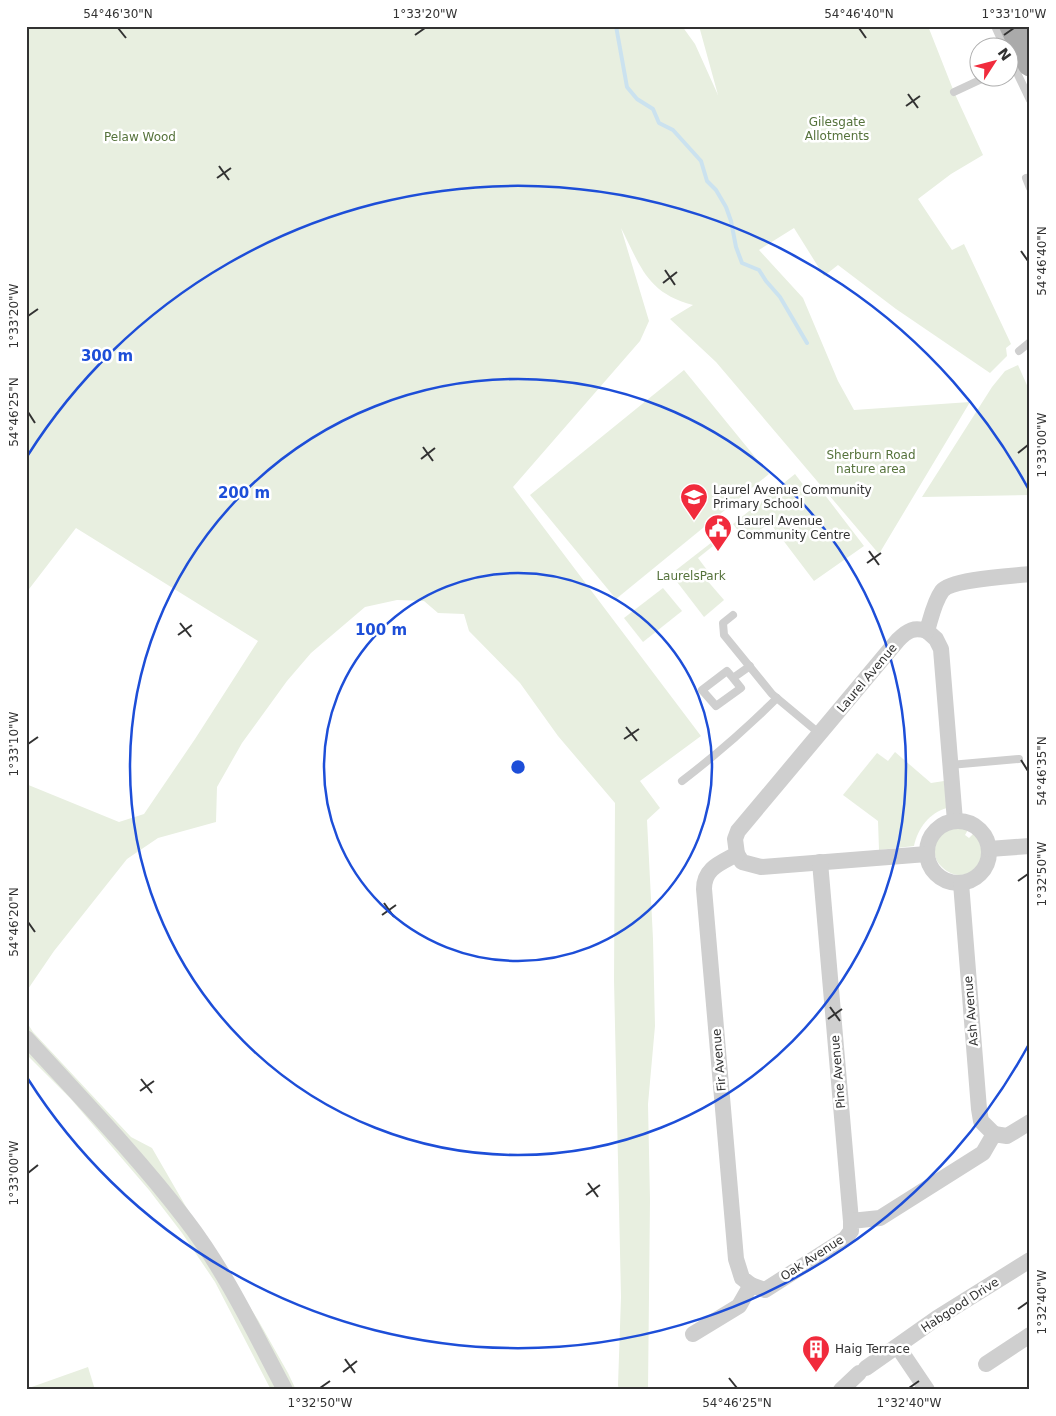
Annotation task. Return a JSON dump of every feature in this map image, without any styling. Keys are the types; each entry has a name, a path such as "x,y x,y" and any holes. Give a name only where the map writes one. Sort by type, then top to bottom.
{"street":[{"path":"955,821 941,649 936,639 927,631 938,599 944,588 956,582 1030,574"},
{"name":"Laurel Avenue","path":"736,850 735,839 738,831 906,632 918,628 927,631"},
{"path":"955,821 968,822 977,828 985,837 989,849 988,860 984,869 970,881 961,883 950,882 938,876 930,865 927,854 929,843 935,831 944,824 955,821"},
{"path":"989,849 1030,846"},
{"path":"736,850 742,862 760,867 927,854"},
{"name":"Fir Avenue","path":"736,850 706,874 704,880 736,1259 742,1278 751,1285"},
{"name":"Pine Avenue","path":"820,862 851,1221"},
{"name":"Ash Avenue","path":"961,883 979,1109 981,1121 994,1134"},
{"path":"26,1038 118,1138 187,1220 228,1283 285,1390"},
{"path":"994,1134 1007,1136 1030,1122"},
{"name":"Oak Avenue","path":"751,1285 765,1290 845,1239 851,1231 851,1221 880,1218 983,1153 994,1134"},
{"name":"Habgood Drive","path":"841,1390 863,1371 937,1318 1030,1260"},
{"path":"693,1334 739,1306 751,1285"},
{"path":"986,1364 1030,1335"},
{"path":"898,1347 926,1390"}],"lane":[{"path":"996,26 1001,38"},
{"path":"1018,67 1030,100"},
{"path":"954,92 968,85"},
{"path":"1026,178 1030,188"},
{"path":"1018,351 1030,342"},
{"path":"733,615 723,623 724,635 777,698 820,734"},
{"path":"733,678 750,666"},
{"path":"727,671 733,678 741,688 716,706 702,690 727,671"},
{"path":"682,781 723,748 777,698"},
{"path":"950,765 1019,759"}],"green space":[{"path":"30,26 682,26 695,44 718,95 699,26 928,26 954,92 983,155 951,174 918,199 952,250 964,244 1011,344 1006,348 1007,356 990,373 896,309 838,265 824,276 794,228 759,250 803,298 838,381 854,410 970,402 879,554 716,362 670,319 693,305 678,300 655,286 640,266 621,228 649,321 640,341 513,487 701,736 640,781 660,808 647,820 655,1026 648,1104 650,1200 648,1390 619,1390 618,1385 621,1297 614,980 615,803 558,736 520,683 469,631 464,614 438,613 424,601 397,600 365,607 311,653 287,681 242,743 217,787 216,822 158,838 127,859 54,951 26,992 26,784 119,822 144,814 258,641 76,528 26,593 26,34"},
{"path":"1018,365 1030,392 1030,495 922,497 992,387 1005,371"},
{"path":"684,370 769,474 616,599 530,495"},
{"path":"795,474 808,491 818,486 864,546 814,581 770,523 745,540 733,524"},
{"name":"LaurelsPark","path":"716,539 718,542 698,558 710,574 705,578 724,600 704,617 671,574"},
{"path":"663,588 682,611 643,642 624,618"},
{"path":"895,752 931,783 944,781 947,808 930,817 925,822 918,833 914,846 879,850 878,821 843,795 877,753 888,761"},
{"path":"956,826 969,828 965,835 969,838 974,833 980,842 982,851 981,860 976,868 969,873 961,875 951,873 942,867 937,862 935,853 939,836"},
{"path":"26,1021 33,1032 131,1137 152,1148 185,1205 258,1320 296,1390 271,1390 215,1282 182,1233 149,1190 70,1098 26,1054"},
{"path":"88,1367 95,1390 26,1390 26,1389"}],"waterway":[{"path":"616,26 627,87 637,99 653,109 659,123 673,130 701,161 707,181 716,190 726,207 742,263 759,270 780,297 807,343"}],"place":[{"name":"Laurel Avenue Community Primary School","path":"694,521"},
{"name":"Laurel Avenue Community Centre","path":"718,552"},
{"name":"Haig Terrace","path":"816,1373"}],"park label":[{"name":"Gilesgate Allotments","path":"837,129"},
{"name":"Pelaw Wood","path":"140,137"},
{"name":"Sherburn Road nature area","path":"871,462"}]}
